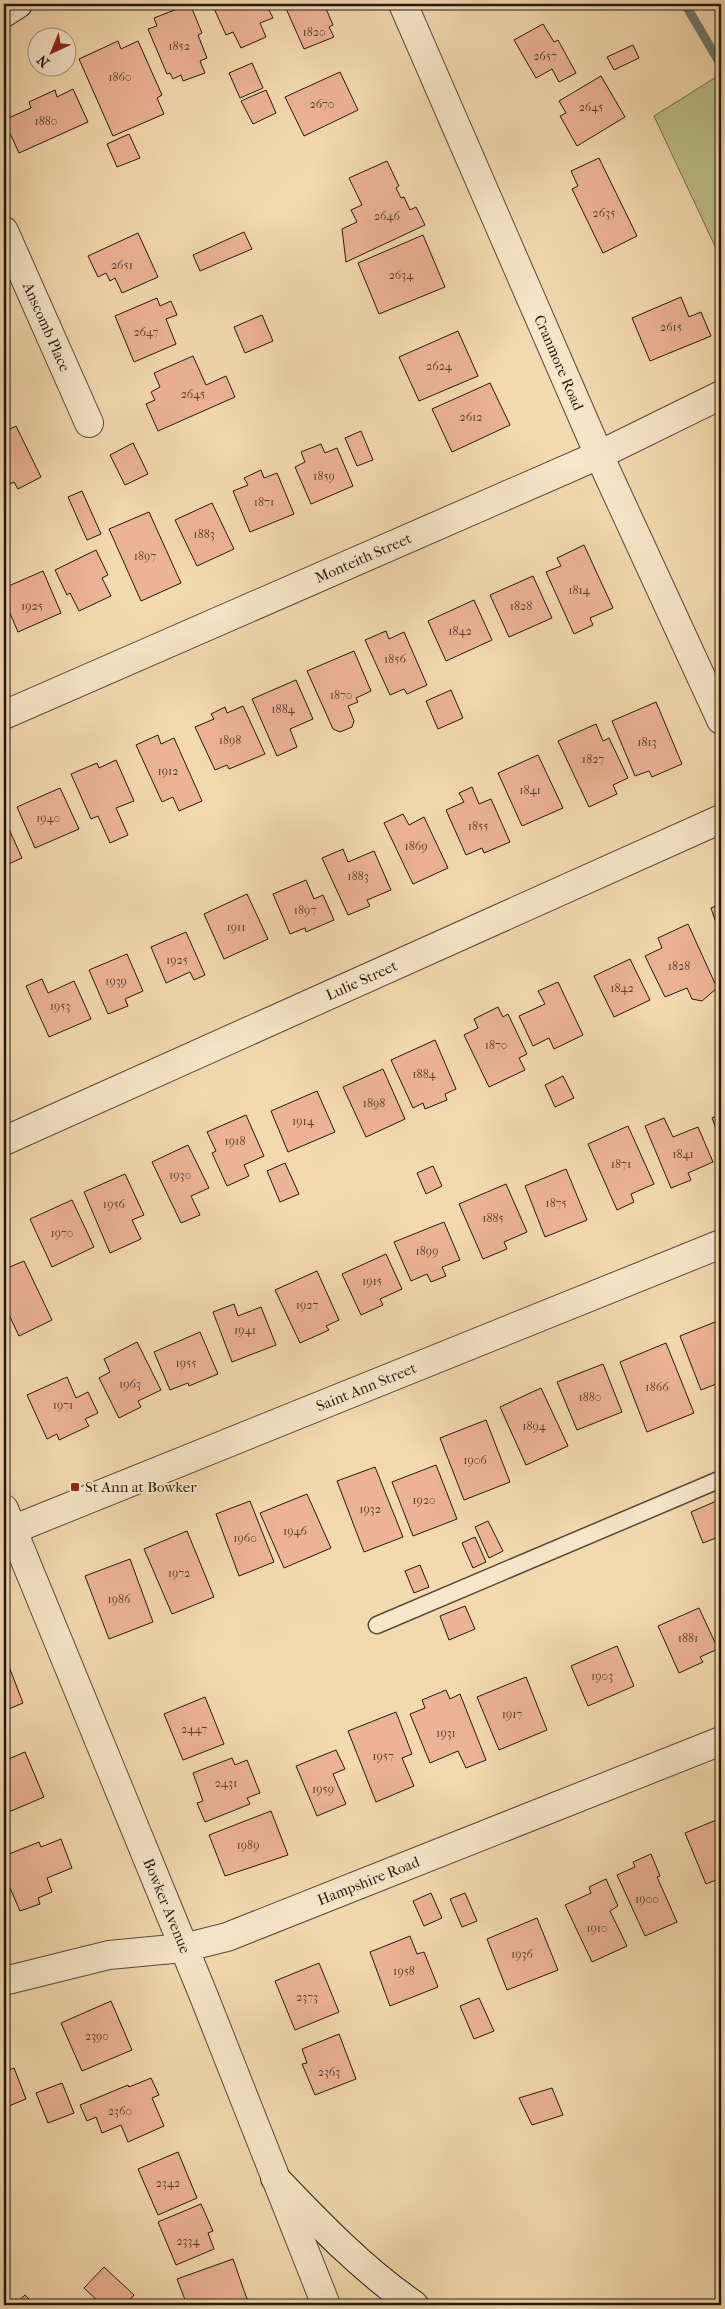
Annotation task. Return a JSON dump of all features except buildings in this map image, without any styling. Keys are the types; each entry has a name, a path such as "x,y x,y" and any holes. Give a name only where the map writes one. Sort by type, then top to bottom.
{"street":[{"path":"4,13 18,4"},
{"name":"Cranmore Road","path":"403,4 599,455 721,720"},
{"name":"Anscomb Place","path":"4,231 89,423"},
{"name":"Monteith Street","path":"4,715 599,455 721,395"},
{"name":"Lulie Street","path":"4,1141 721,819"},
{"name":"Saint Ann Street","path":"8,1519 721,1244"},
{"name":"Bowker Avenue","path":"8,1519 326,2305"},
{"name":"Hampshire Road","path":"4,1981 109,1955 183,1948 236,1934 721,1741"},
{"path":"276,2178 342,2247 386,2286 414,2305"}],"lane":[{"path":"377,1625 721,1479"}],"green space":[{"path":"721,74 721,259 654,116"}],"waterway":[{"path":"685,4 721,65"}],"place":[{"name":"St Ann at Bowker","path":"75,1487"}]}
